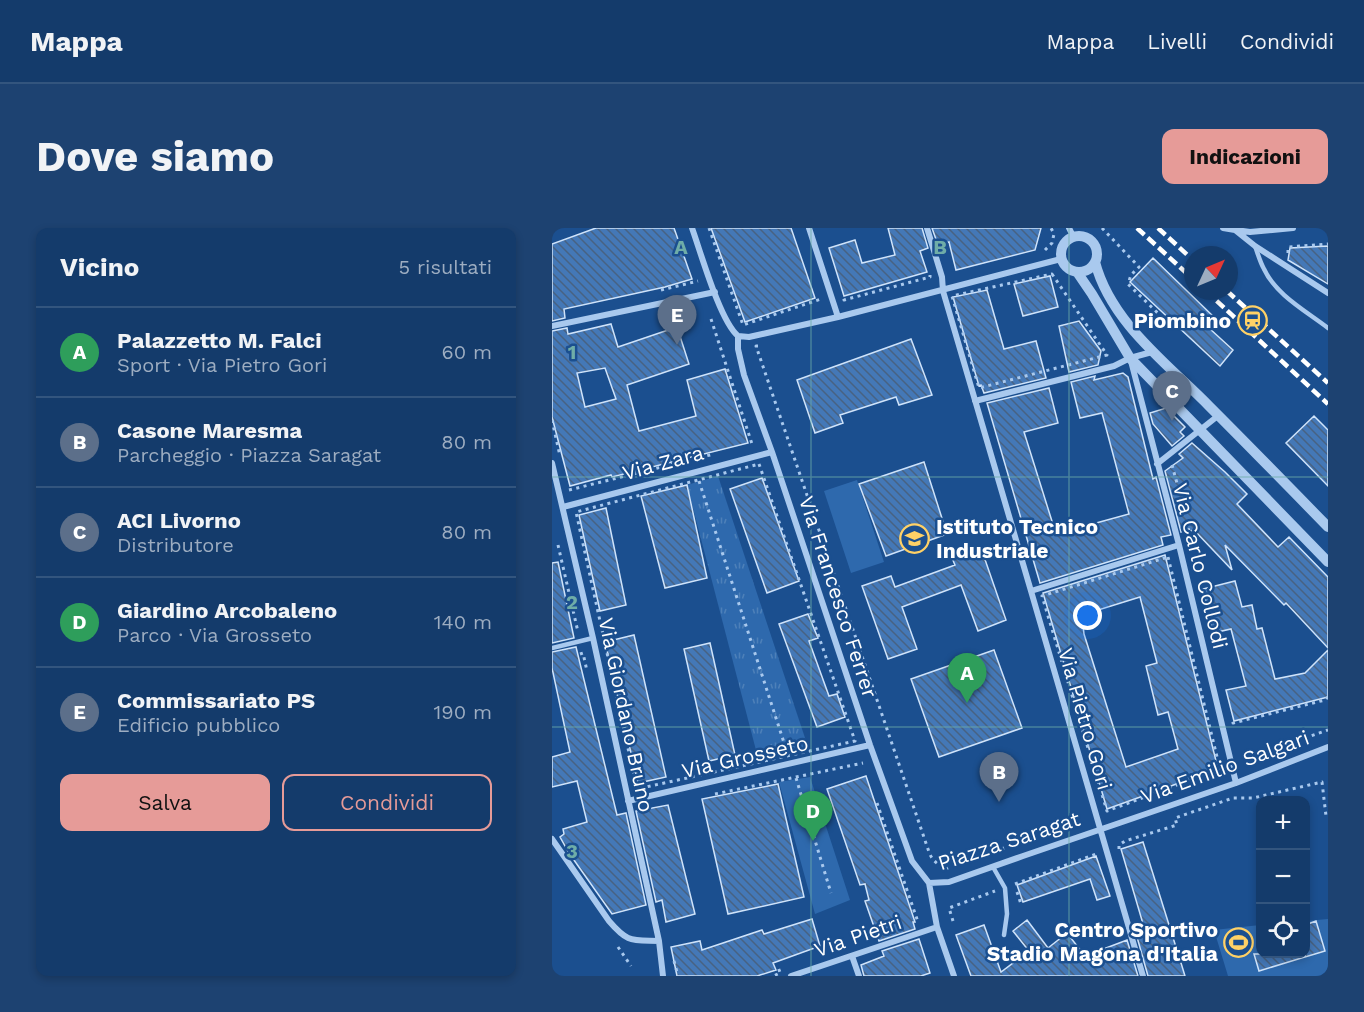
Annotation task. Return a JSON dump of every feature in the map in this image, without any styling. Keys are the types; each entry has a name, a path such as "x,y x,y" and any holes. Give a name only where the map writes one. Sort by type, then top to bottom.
{"street":[{"name":"Via Francesco Ferrer","path":"692,228 715,292 732,330 738,336 738,349 744,375 912,861 929,883 937,927 954,976"},
{"path":"809,228 838,317"},
{"name":"Via Pietro Gori","path":"927,228 942,277 943,291 1143,976"},
{"path":"1223,228 1235,230 1293,228"},
{"path":"1235,230 1255,246 1328,293"},
{"path":"1095,262 1087,270 1077,272 1067,268 1060,253 1061,247 1071,232 1091,239 1095,244 1097,250 1095,262 1099,278 1131,329 1328,527"},
{"path":"738,336 749,337 838,317 1061,259"},
{"path":"1077,272 1130,358 1328,562"},
{"path":"552,326 715,292"},
{"path":"975,401 1114,366 1130,358 1152,352"},
{"name":"Via Carlo Collodi","path":"1130,358 1179,545 1236,783"},
{"path":"1157,464 1219,416"},
{"name":"Via Zara","path":"562,507 772,452"},
{"name":"Via Giordano Bruno","path":"552,463 659,941 663,976"},
{"path":"1031,591 1179,545"},
{"name":"Via Grosseto","path":"628,801 870,745"},
{"name":"Via Emilio Salgari","path":"1100,830 1236,783 1328,747"},
{"name":"Piazza Saragat","path":"929,883 950,882 1100,830"},
{"path":"552,839 609,921 624,937 632,940 659,941"},
{"name":"Via Pietri","path":"790,976 937,927"},
{"path":"852,956 859,976"}],"lane":[{"path":"1255,246 1264,270 1277,287 1294,303 1328,328"},
{"path":"552,648 593,638"},
{"path":"993,867 1005,888 1007,914 1004,935"}],"path":[{"path":"710,228 743,325 821,299"},
{"path":"1040,253 1052,243 1054,234 1050,228"},
{"path":"1102,228 1139,267 1131,275 1128,284 1176,331"},
{"path":"1287,260 1288,247 1328,244"},
{"path":"841,289 844,300 930,277 927,267"},
{"path":"1052,274 1107,355 979,388 952,296 1052,274"},
{"path":"652,292 699,280"},
{"path":"708,309 752,444 748,445"},
{"path":"759,345 756,346 931,857 946,869 1004,848"},
{"path":"552,420 560,455"},
{"path":"568,490 713,454"},
{"path":"759,464 855,741 788,755 637,789 576,512 759,464"},
{"path":"1172,464 1177,487"},
{"path":"699,480 788,755"},
{"path":"557,543 578,633"},
{"path":"1168,557 1220,769 1107,810 1042,596 1168,557"},
{"path":"1231,712 1233,723 1325,700 1328,697"},
{"path":"1255,755 1328,730"},
{"path":"714,795 863,762"},
{"path":"796,778 831,893"},
{"path":"1125,841 1177,825 1175,818 1233,798 1253,798 1322,782 1326,816"},
{"path":"875,796 918,923"},
{"path":"1022,904 1014,884 1096,854 1098,856"},
{"path":"953,921 949,908 1002,889"},
{"path":"618,947 631,966"},
{"path":"672,953 678,976"},
{"path":"777,976 775,972 786,968"}],"green space":[{"path":"718,476 808,747 758,757 757,754 687,485"},
{"path":"857,480 884,562 851,573 824,491"},
{"path":"810,777 850,900 815,914 779,782"},
{"name":"Centro Sportivo Stadio Magona d'Italia","path":"1328,919 1328,976 1228,976 1214,930 1256,925 1256,958 1310,958 1310,921"}],"building":[{"path":"596,228 674,228 692,279 564,309 565,318 552,321 552,244"},
{"path":"711,228 791,228 815,298 745,322"},
{"path":"888,228 922,228 928,248 920,251 927,272 844,296 829,248 855,240 862,263 895,255"},
{"path":"932,228 1041,228 1035,250 956,270 949,242 938,245"},
{"path":"1328,246 1328,284 1288,260 1290,248"},
{"path":"1153,258 1184,288 1184,300 1196,300 1217,320 1209,328 1233,350 1220,366 1130,282"},
{"path":"1050,276 1058,307 1023,316 1014,284"},
{"path":"987,290 1004,349 1036,341 1046,378 984,393 981,385 979,386 953,297"},
{"path":"1079,321 1101,351 1098,365 1069,372 1059,326"},
{"path":"611,324 618,347 677,327 689,364 627,385 639,431 696,416 687,380 725,369 748,443 570,486 552,417 552,331 567,328 568,334","holes":["605,368 616,399 585,407 577,373"]},
{"path":"911,339 932,395 899,405 896,397 840,415 843,423 815,433 797,380"},
{"path":"1123,373 1128,377 1153,479 1156,477 1171,535 1161,537 1163,545 1040,583 987,403 1049,388 1058,423 1024,432 1056,534 1129,514 1102,413 1080,418 1071,382 1095,376 1094,380"},
{"path":"1166,408 1185,427 1180,432 1184,436 1172,446 1153,424 1150,413"},
{"path":"1314,416 1328,430 1328,486 1286,443"},
{"path":"1192,443 1247,494 1237,504 1278,547 1289,537 1328,577 1328,648 1286,603 1284,605 1225,545 1232,570 1194,530 1181,532 1165,471 1183,458 1179,454"},
{"path":"924,462 947,534 886,556 859,484"},
{"path":"762,478 799,581 767,593 730,489"},
{"path":"687,485 707,578 665,588 641,496"},
{"path":"606,508 626,605 600,611 579,515"},
{"path":"981,548 1006,620 978,631 961,585 902,607 917,649 888,659 862,586 891,576 895,587 955,565 952,558"},
{"path":"1165,555 1218,769 1107,809 1043,593","holes":["1140,597 1157,663 1146,666 1158,715 1168,712 1178,749 1126,767 1084,634 1082,615"]},
{"path":"558,562 574,638 552,643 552,563"},
{"path":"1235,581 1242,607 1252,605 1257,629 1262,628 1275,679 1305,673 1328,650 1328,697 1234,721 1226,690 1246,686 1231,629 1213,633 1203,589"},
{"path":"808,614 818,638 809,641 829,696 837,694 845,717 817,727 779,624"},
{"path":"634,635 666,777 638,783 605,642"},
{"path":"710,643 735,755 709,761 684,649"},
{"path":"576,647 617,815 626,813 646,905 612,914 560,837 564,834 563,829 587,822 577,781 552,787 552,757 570,752 552,668 552,652"},
{"path":"994,650 1022,728 939,757 911,679"},
{"path":"866,776 915,922 913,922 915,929 879,941 865,901 869,900 865,884 860,885 827,789"},
{"path":"778,784 804,897 728,914 702,799"},
{"path":"668,805 695,914 666,922 662,900 656,902 636,811"},
{"path":"1143,842 1185,976 1148,976 1137,937 1146,934 1121,849"},
{"path":"1096,856 1110,896 1097,900 1090,879 1023,902 1017,885"},
{"path":"812,919 820,946 773,963 776,970 757,976 677,976 671,947 700,941 702,950 762,930 764,934"},
{"path":"1027,920 1048,948 1067,933 1085,956 1127,940 1138,976 971,976 956,935 984,925 1001,972 1029,951 1013,931"},
{"path":"1316,921 1325,951 1310,956 1310,923"},
{"path":"919,939 930,973 921,976 864,976 861,965 884,956 882,951"},
{"path":"1254,954 1256,958 1302,958 1259,971"}],"railway":[{"path":"1137,228 1184,271"},
{"path":"1158,228 1184,252"},
{"path":"1216,300 1328,404"},
{"path":"1237,300 1328,383"}],"place":[{"name":"Piombino","path":"1252,321"},
{"name":"Commissariato PS","path":"677,345"},
{"name":"ACI Livorno","path":"1172,421"},
{"name":"Istituto Tecnico Industriale","path":"915,539"},
{"name":"Palazzetto M. Falci","path":"967,703"},
{"name":"Casone Maresma","path":"999,802"},
{"name":"Giardino Arcobaleno","path":"813,841"},
{"name":"Centro Sportivo Stadio Magona d'Italia","path":"1239,942"}]}
